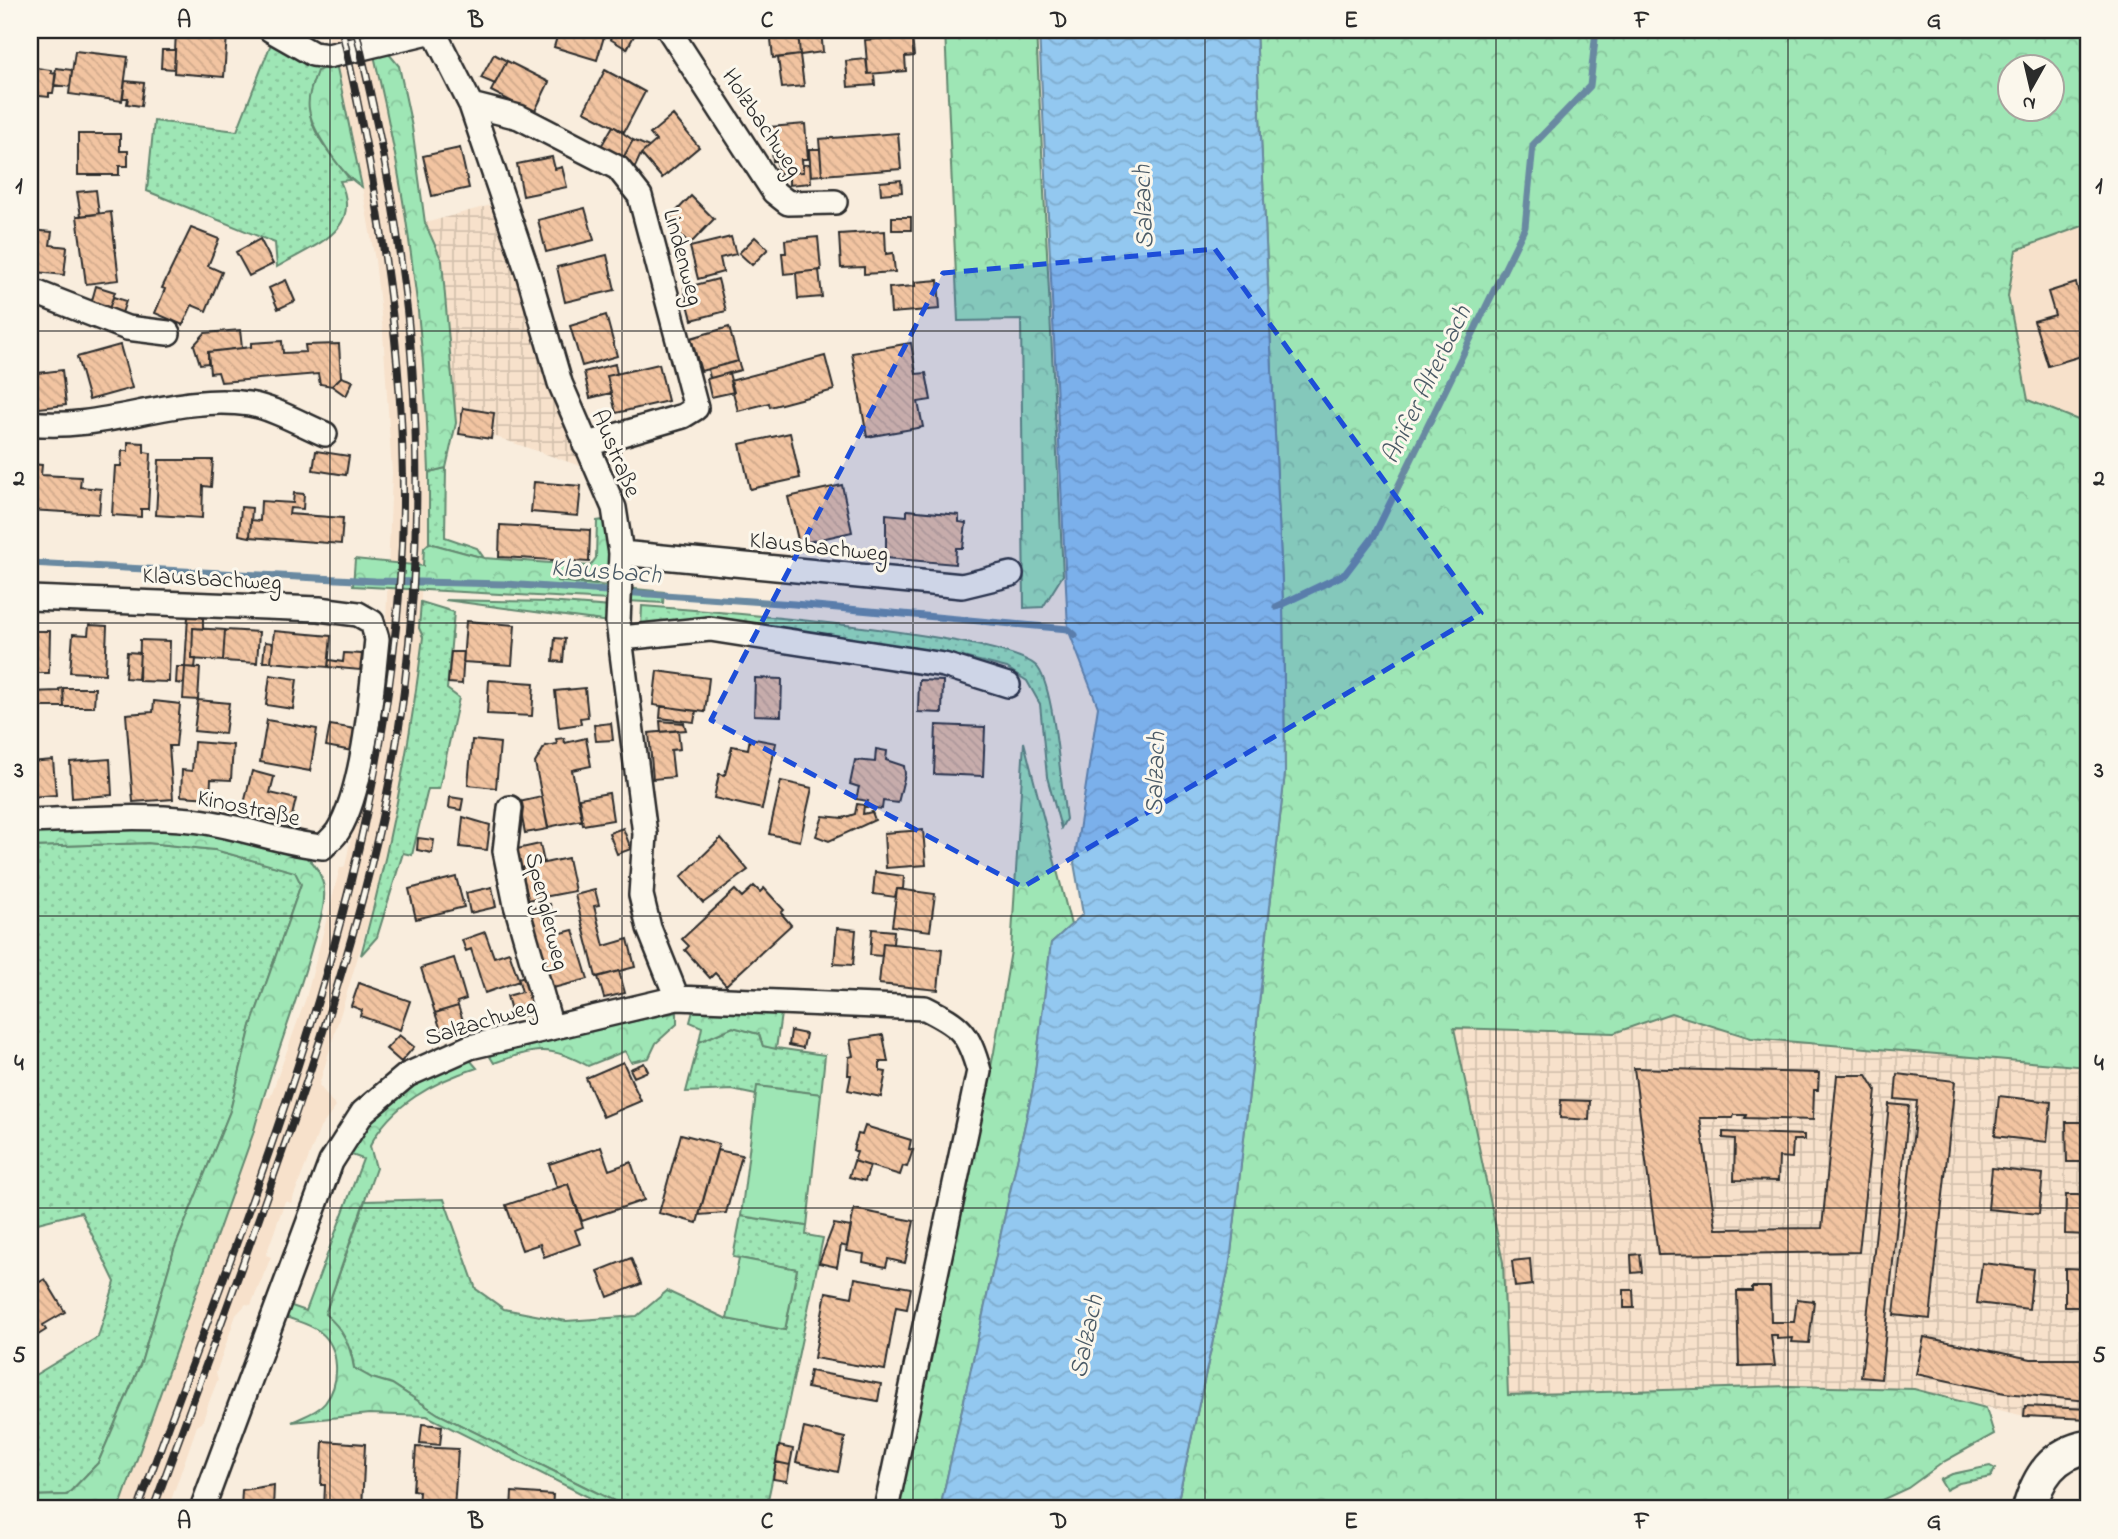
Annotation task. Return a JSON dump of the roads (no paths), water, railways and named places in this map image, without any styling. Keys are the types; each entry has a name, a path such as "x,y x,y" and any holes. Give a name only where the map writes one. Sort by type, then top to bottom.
{"street":[{"path":"271,30 313,54 328,56 433,30"},
{"name":"Austraße","path":"433,30 471,105 529,276 560,383 614,508 621,557 620,630 645,834 641,895 649,928 677,998"},
{"name":"Holzbachweg","path":"669,30 774,192 788,203 835,202"},
{"name":"Lindenweg","path":"471,105 519,117 618,168 640,196 695,408 683,416 585,445"},
{"path":"30,290 106,321 168,333"},
{"path":"30,424 77,425 216,403 250,404 325,434"},
{"name":"Klausbachweg","path":"621,557 962,586 1011,575"},
{"name":"Klausbachweg","path":"30,598 320,609 358,614 372,622 377,639"},
{"path":"620,630 709,629 944,665 1008,685"},
{"name":"Kinostraße","path":"30,821 139,817 193,820 299,845 323,846 337,834 348,812 360,761 377,639"},
{"name":"Spenglerweg","path":"510,808 505,851 516,905 551,1027"},
{"name":"Salzachweg","path":"202,1509 313,1205 344,1138 363,1112 407,1075 470,1047 677,998 925,1008 951,1021 971,1041 979,1071 886,1509"},
{"path":"2029,1509 2036,1484 2055,1458 2088,1447"}],"water":[{"name":"Salzach","path":"1039,30 1256,30 1283,604 1285,773 1230,1262 1176,1509 940,1509 1033,1088 1051,943 1083,914 1074,863 1098,707 1068,629"}],"waterway":[{"name":"Anifer Alterbach","path":"1276,607 1345,574 1374,536 1525,227 1533,145 1590,86 1596,30"},
{"name":"Klausbach","path":"30,563 375,581 506,584 794,604 1068,629 1075,635"}],"railway":[{"path":"138,1509 268,1156 307,1036 342,916 370,795 391,671 402,546 401,416 380,222 342,30"},
{"path":"153,1509 294,1119 334,999 383,815 404,691 416,528 412,364 391,198 356,30"}]}
